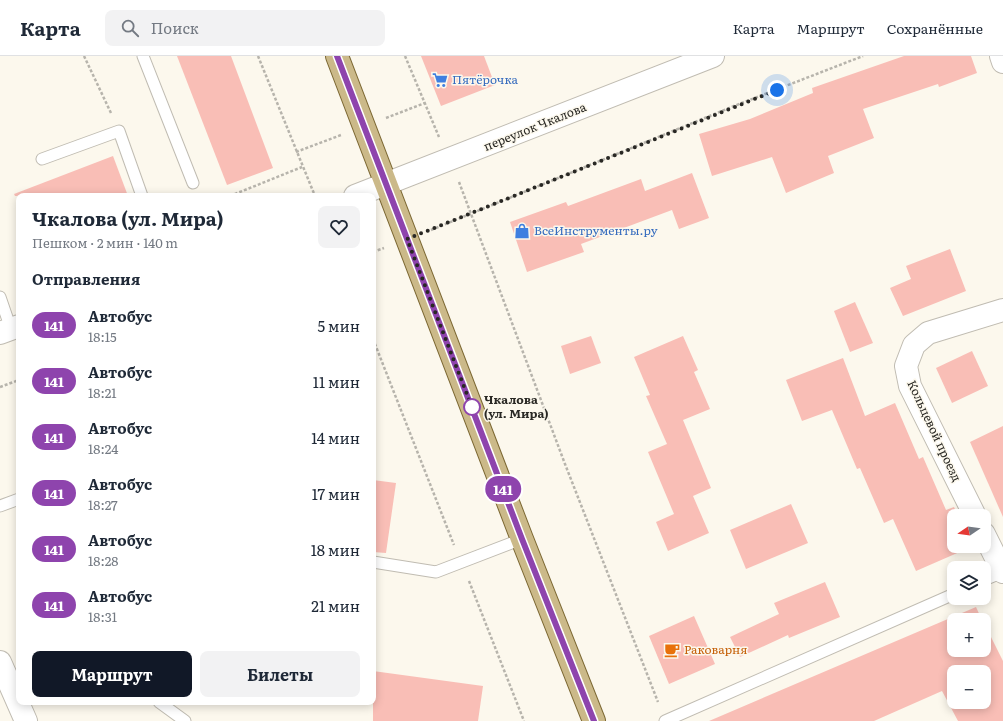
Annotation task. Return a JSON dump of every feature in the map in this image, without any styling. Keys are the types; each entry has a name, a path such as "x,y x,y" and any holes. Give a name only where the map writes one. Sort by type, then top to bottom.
{"main road":[{"path":"337,56 522,539 594,721"}],"street":[{"name":"переулок Чкалова","path":"363,193 713,56"},
{"path":"1000,56 1003,62"},
{"name":"Кольцевой проезд","path":"972,509 910,386 906,366 914,346 928,333 1003,310"},
{"path":"991,548 1003,572"},
{"path":"0,662 11,693 16,702"},
{"path":"17,705 26,721"}],"lane":[{"path":"143,56 193,183"},
{"path":"42,159 119,132 141,193"},
{"path":"0,297 10,329"},
{"path":"0,506 16,500"},
{"path":"376,562 436,572 522,539"},
{"path":"991,577 1003,572"},
{"path":"665,721 947,597"},
{"path":"163,705 185,721"}],"path":[{"path":"84,56 119,132"},
{"path":"258,56 314,193"},
{"path":"405,56 472,214 565,464 665,721"},
{"path":"376,251 472,214 734,106 863,56"},
{"path":"237,193 302,167"},
{"path":"376,347 524,721"},
{"path":"0,387 16,381"}],"building":[{"path":"177,56 231,56 273,168 227,185"},
{"path":"421,56 484,56 495,85 441,106"},
{"path":"904,56 971,56 977,73 939,87 938,84 863,109 874,138 828,156 834,173 786,193 772,157 712,176 699,134 750,119 813,93 812,88"},
{"path":"113,156 127,193 17,193"},
{"path":"692,173 709,218 679,229 672,210 581,244 584,252 527,272 510,222 566,202 568,206 641,179 645,191"},
{"path":"950,249 966,291 903,316 890,288 911,279 906,266"},
{"path":"855,302 873,343 850,352 834,311"},
{"path":"591,336 601,363 570,374 561,346"},
{"path":"683,336 698,370 694,372 710,409 683,420 711,488 693,496 709,533 668,551 656,522 674,514 648,452 667,444 646,396 650,395 634,357"},
{"path":"972,351 988,386 952,403 936,368"},
{"path":"843,358 865,416 895,403 919,459 923,457 947,510 947,553 957,553 916,571 893,519 884,523 860,468 857,469 832,410 802,421 786,380"},
{"path":"1003,426 1003,517 970,442"},
{"path":"376,480 396,483 386,553 376,552"},
{"path":"791,504 808,543 746,569 730,530"},
{"path":"825,582 840,617 789,638 788,635 740,657 730,637 779,614 774,603"},
{"path":"976,607 979,613 962,613"},
{"path":"694,616 715,664 669,684 649,636"},
{"path":"947,619 947,657 991,657 991,637 1003,661 1003,721 958,721 952,709 991,709 991,665 947,665 947,700 942,691 874,721 709,721"},
{"path":"376,671 483,686 478,721 373,721 373,705 376,705"}],"bus line":[{"name":"141","path":"337,56 522,539 594,721"}],"place":[{"name":"Пятёрочка","path":"440,80"},
{"name":"ВсеИнструменты.ру","path":"522,231"},
{"name":"Чкалова (ул. Мира)","path":"472,407"},
{"name":"Раковарня","path":"672,650"}],"route":[{"path":"472,407 473,410 407,239 472,214 734,106 777,90"}]}
